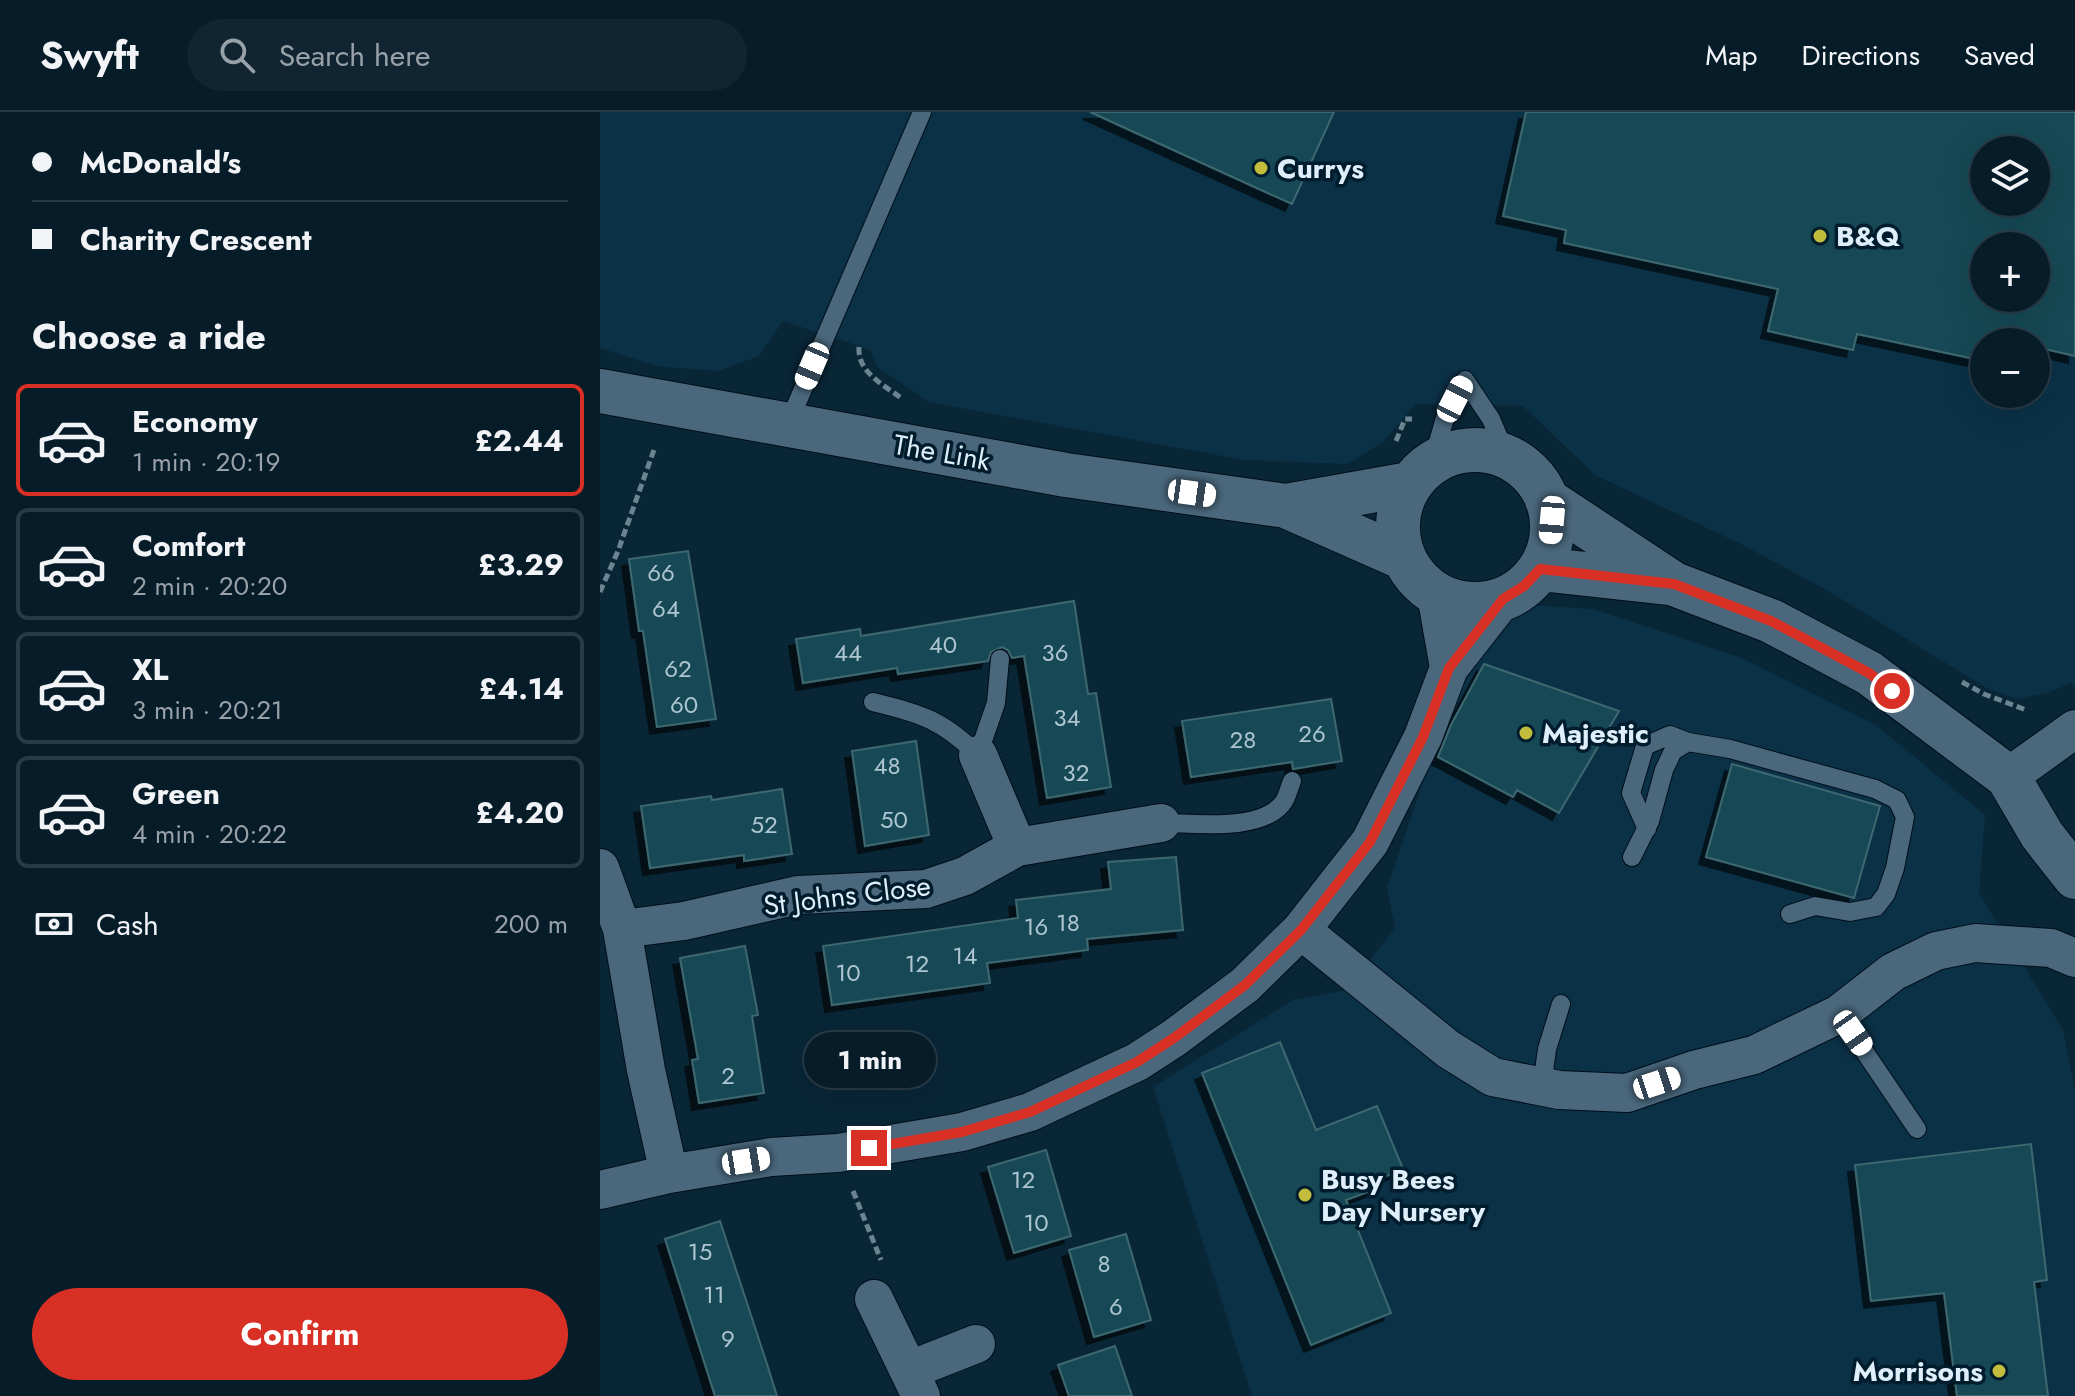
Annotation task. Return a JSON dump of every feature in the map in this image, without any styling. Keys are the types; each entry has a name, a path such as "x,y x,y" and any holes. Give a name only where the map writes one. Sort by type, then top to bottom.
{"street":[{"name":"The Link","path":"600,391 1066,475 1286,506 1404,558 1417,579 1436,594"},
{"name":"The Link","path":"1286,506 1421,474 1450,454 1469,450 1489,451 1507,457 1525,468 1547,500 1674,584 1771,621 1869,673 2008,777 2042,835 2075,877"},
{"path":"1404,558 1397,526 1399,509 1421,474"},
{"path":"1436,594 1463,604 1482,604 1503,599 1524,586 1540,569 1549,548 1552,520 1547,500"},
{"name":"The Link","path":"1540,569 1674,584"},
{"path":"1436,594 1449,668"},
{"path":"600,1190 669,1174 771,1157 838,1153 962,1132 1030,1112 1115,1073 1174,1038 1245,985 1301,930 1370,842 1423,737 1449,668 1503,599"},
{"path":"2008,777 2075,729"},
{"path":"978,755 1017,847"},
{"name":"St Johns Close","path":"622,929 684,921 798,895 926,889 965,876 1017,847 1161,823"},
{"path":"600,868 622,929 646,1070 669,1174"},
{"path":"1301,930 1448,1049 1493,1077 1542,1086 1627,1093 1694,1070 1754,1055 1839,1014 1893,972 1936,951 1975,943 2051,948 2075,958"},
{"path":"874,1299 915,1383 976,1344"}],"lane":[{"path":"788,424 922,112"},
{"path":"1421,474 1465,380 1491,419 1507,457"},
{"path":"873,702 922,715 956,733 978,755 996,703 1000,659"},
{"path":"1647,829 1631,793 1645,746 1670,735 1875,789 1897,800 1905,817 1895,868 1886,894 1876,907 1850,912 1815,906 1790,914"},
{"path":"1632,857 1647,829 1673,751 1688,742"},
{"path":"1161,823 1258,820 1282,804 1292,781"},
{"path":"1542,1086 1547,1049 1561,1004"},
{"path":"1839,1014 1917,1129"}],"path":[{"path":"600,592 645,478 668,403"},
{"path":"838,1153 889,1278 874,1299"}],"shaded area":[{"path":"600,112 2075,112 2075,689 2072,683 2047,693 2017,699 1988,689 1830,592 1743,545 1595,475 1523,406 1416,404 1383,442 1348,464 1244,460 929,402 876,366 871,350 783,321 759,356 718,371 656,366 600,348"},
{"path":"1529,605 1593,609 1742,658 1876,725 1985,815 1979,893 2063,1030 2075,1090 2075,1396 1252,1396 1153,1087 1293,1000 1346,990 1395,928 1387,888 1431,758 1483,630"}],"building":[{"name":"Currys","path":"1090,112 1334,112 1292,204"},
{"name":"B&Q","path":"1526,112 2075,112 2075,356 2050,350 2050,328 1970,328 1970,358 1857,334 1853,350 1768,331 1778,289 1564,243 1566,230 1503,216"},
{"path":"688,551 716,719 657,727 629,559"},
{"path":"1074,601 1088,694 1096,693 1111,787 1047,798 1024,656 1012,658 1008,650 1002,647 991,652 988,661 898,674 897,668 803,683 796,639 860,629 861,636"},
{"name":"Majestic","path":"1484,664 1619,711 1559,813 1517,790 1513,797 1438,757 1451,725"},
{"path":"1331,699 1342,761 1293,769 1292,762 1191,777 1182,721"},
{"path":"916,741 929,835 865,846 852,751"},
{"path":"1732,764 1880,806 1854,898 1706,857"},
{"path":"782,789 792,854 744,861 744,855 650,868 641,806 711,796 712,800"},
{"path":"1176,857 1183,930 1087,939 1088,950 987,963 990,983 832,1005 823,946 1018,918 1016,900 1111,889 1108,862"},
{"path":"745,946 758,1015 752,1016 764,1093 699,1103 692,1060 698,1059 680,958"},
{"name":"Busy Bees Day Nursery","path":"1280,1042 1316,1130 1377,1106 1403,1169 1370,1183 1373,1190 1346,1200 1391,1313 1311,1345 1202,1073"},
{"path":"2031,1144 2047,1280 2034,1282 2048,1396 1957,1396 1944,1293 1871,1301 1855,1165"},
{"path":"1046,1150 1071,1236 1014,1253 988,1167"},
{"path":"720,1221 777,1396 715,1396 665,1239"},
{"path":"1126,1234 1151,1320 1094,1337 1069,1250"},
{"path":"1115,1346 1132,1396 1069,1396 1058,1365"}],"place":[{"name":"Currys","path":"1261,168"},
{"name":"B&Q","path":"1820,236"},
{"name":"Majestic","path":"1526,733"},
{"name":"Busy Bees Day Nursery","path":"1305,1195"},
{"name":"Morrisons","path":"1999,1371"}],"route":[{"path":"869,1148 962,1132 1030,1112 1137,1062 1245,985 1301,930 1370,842 1423,737 1449,668 1503,599 1524,586 1540,569 1674,584 1771,621 1869,673 1892,691"}]}
